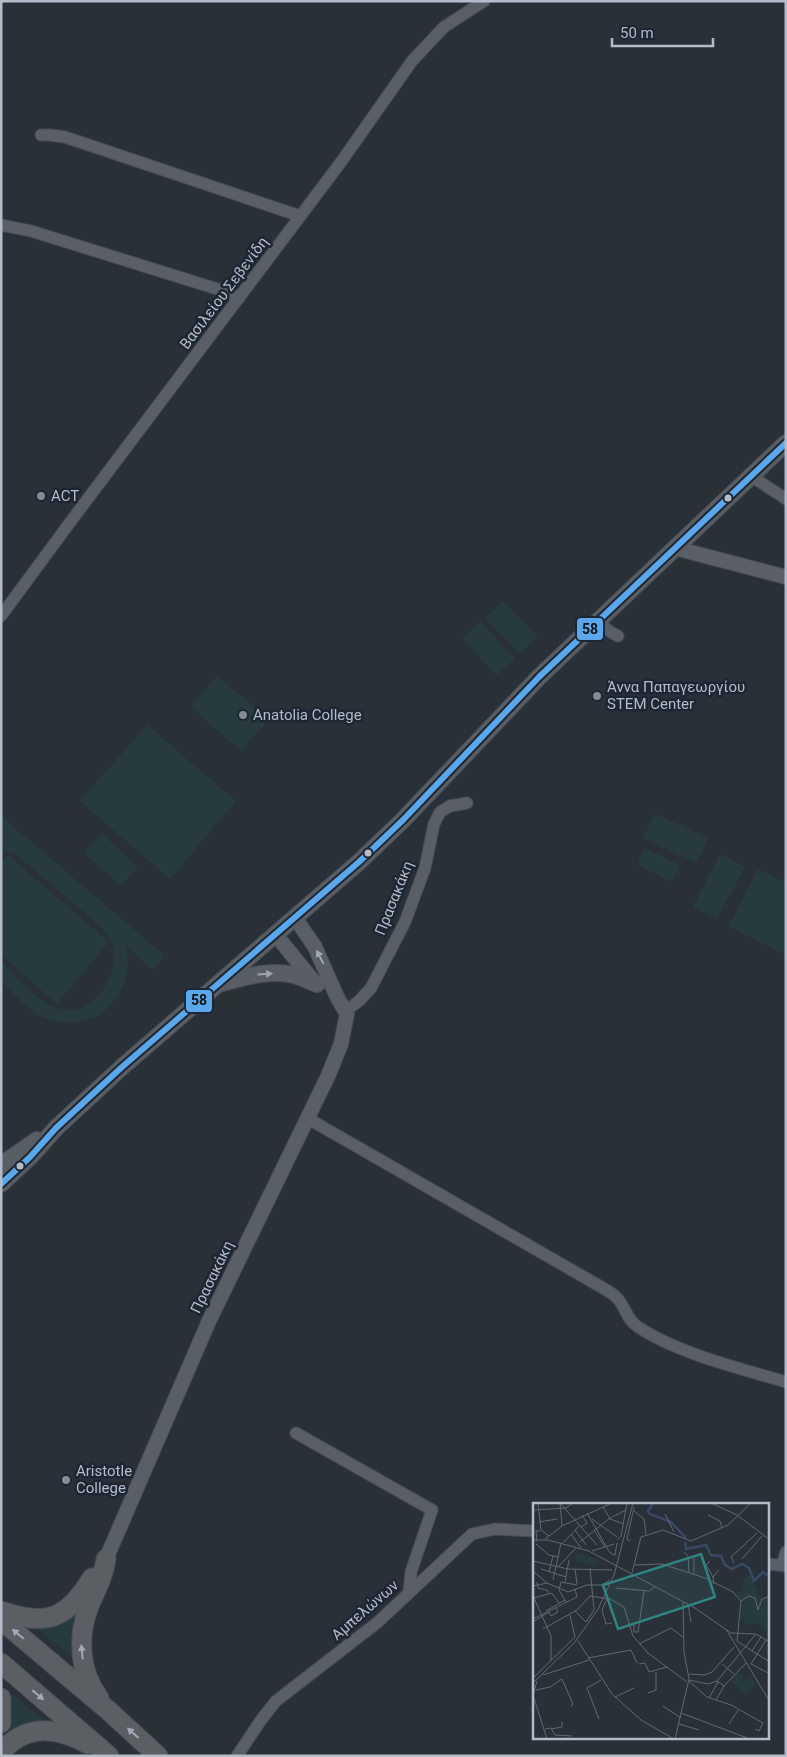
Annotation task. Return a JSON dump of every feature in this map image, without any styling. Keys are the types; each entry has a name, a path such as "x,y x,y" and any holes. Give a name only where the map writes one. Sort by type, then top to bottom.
{"highway":[{"path":"1,1612 20,1618 35,1619 59,1614 69,1608 79,1598 106,1558"},
{"path":"106,1558 103,1573 84,1623 81,1652 87,1676 94,1692 109,1711"},
{"path":"1,1620 109,1711 158,1756"},
{"path":"1,1663 109,1756"},
{"path":"1,1698 1,1723"},
{"path":"1,1752 10,1743 23,1735 45,1730 80,1740 109,1756"}],"main road":[{"path":"1,1184 30,1157 56,1128 122,1067 345,876 403,820 539,677 786,443"},
{"path":"218,984 253,975 280,974 294,975 316,984"},
{"path":"1,1165 56,1128"}],"street":[{"name":"Βασιλείου Σεβενίδη","path":"1,616 300,216 423,47 444,27 484,1"},
{"path":"41,135 65,137 300,216"},
{"path":"1,225 31,231 227,292 238,298"},
{"path":"751,476 786,499"},
{"path":"675,548 786,577"},
{"path":"597,621 618,636"},
{"name":"Πρασακάκη","path":"106,1558 209,1321 328,1076 341,1044 347,1014 342,1005 360,1000 371,988 405,922 425,868 434,824 440,812 450,806 467,803"},
{"path":"295,918 315,947 342,1005"},
{"path":"275,934 316,984 342,1005"},
{"path":"307,1118 603,1288 616,1297 628,1319 657,1338 700,1355 786,1382"},
{"path":"296,1433 432,1510 411,1572 409,1592"},
{"name":"Αμπελώνων","path":"237,1756 276,1701 378,1622 472,1534 495,1528 533,1531"},
{"path":"770,1564 784,1566 786,1552"}],"green space":[{"path":"503,601 538,637 520,654 485,618"},
{"path":"480,622 515,658 497,675 462,639"},
{"path":"217,676 269,719 241,751 191,707"},
{"path":"147,725 236,801 170,879 80,801"},
{"path":"655,813 708,838 696,863 643,838"},
{"path":"1,816 165,956 153,970 125,945 128,967 124,983 110,1006 98,1016 76,1022 60,1022 45,1018 29,1008 1,981 1,962 38,998 65,1010 76,1010 86,1006 103,990 113,968 114,957 112,943 98,924 15,854 1,850"},
{"path":"102,834 138,867 121,886 84,853"},
{"path":"645,848 680,865 672,882 637,865"},
{"path":"720,854 745,867 717,919 693,907"},
{"path":"8,855 109,942 57,1004 1,954 1,863"},
{"path":"758,869 786,883 786,955 729,927"},
{"path":"77,1610 74,1660 37,1628"},
{"path":"8,1691 47,1722 5,1737 8,1722"}],"transit line":[{"name":"58","path":"1,1184 30,1157 56,1128 122,1067 359,862 403,820 539,677 786,443"}],"place":[{"name":"ACT","path":"41,496"},
{"name":"Άννα Παπαγεωργίου STEM Center","path":"597,696"},
{"name":"Anatolia College","path":"243,715"},
{"name":"Aristotle College","path":"66,1480"}]}
